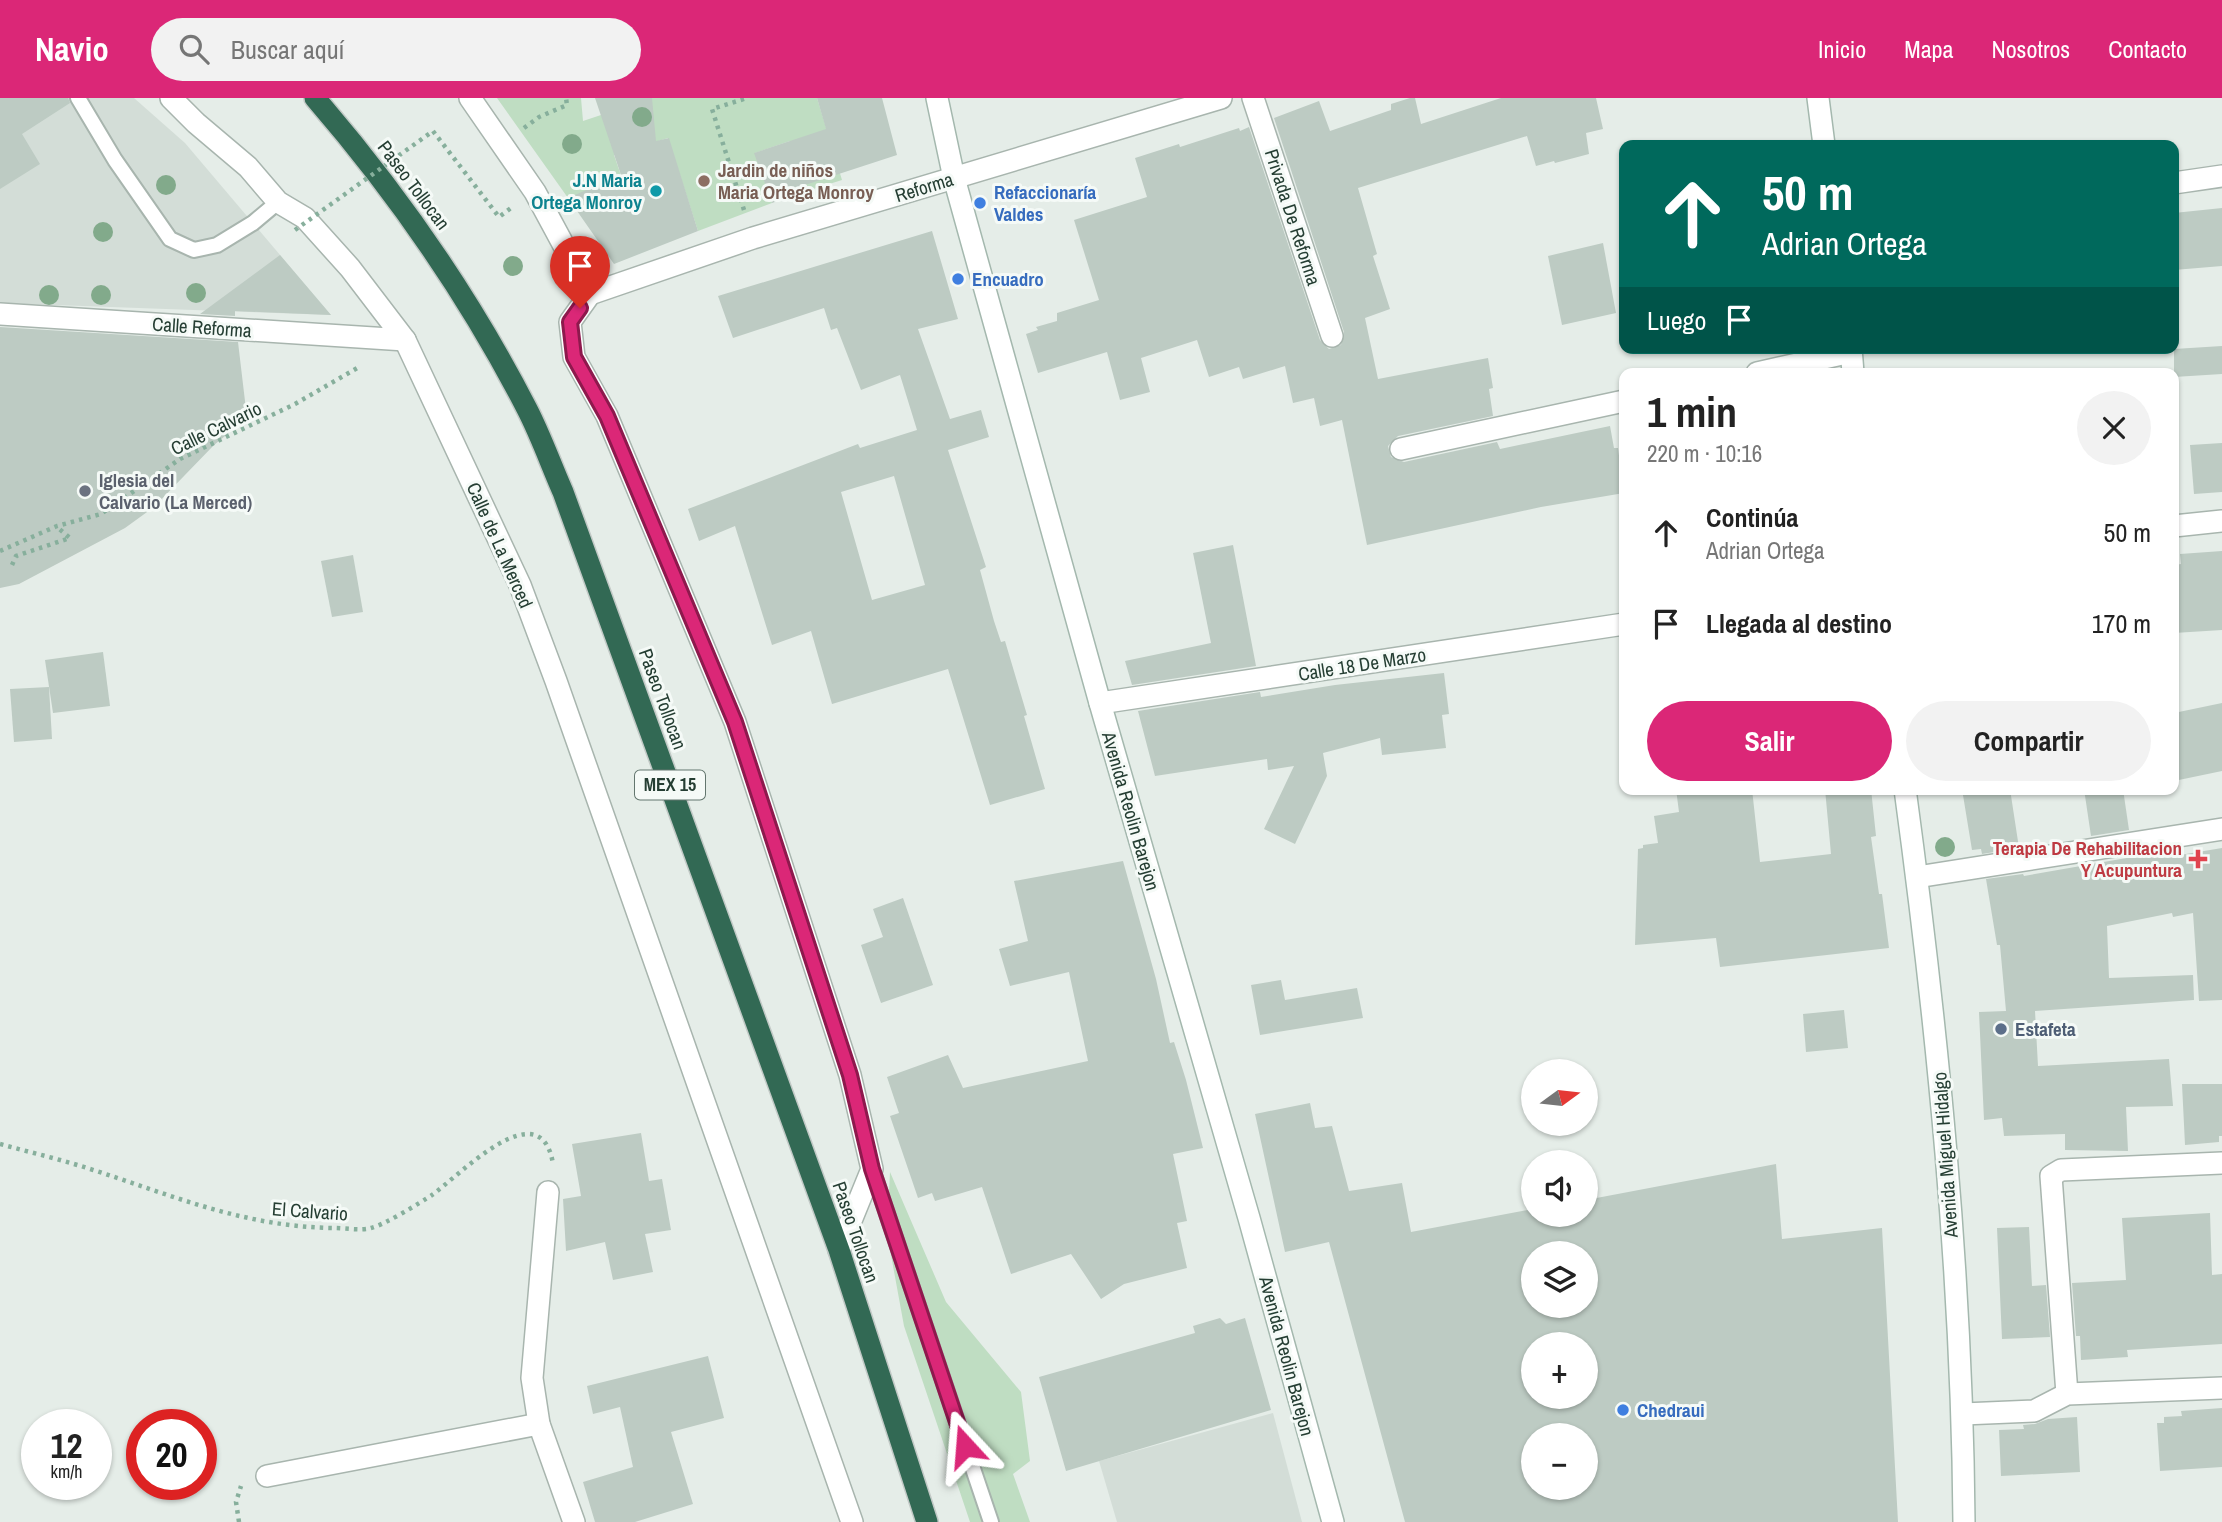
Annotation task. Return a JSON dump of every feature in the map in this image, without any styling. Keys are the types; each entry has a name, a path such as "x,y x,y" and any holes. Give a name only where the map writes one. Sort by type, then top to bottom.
{"highway":[{"name":"Paseo Tollocan","path":"314,98 402,205 448,272 528,412 563,492 839,1250 927,1522"}],"street":[{"name":"Calle de La Merced","path":"172,98 196,123 248,167 278,202 305,218 350,268 405,340 520,585 852,1522"},
{"path":"470,98 503,142 535,192 590,294 570,322 574,357 607,416 735,722 850,1075 872,1169 839,1250"},
{"name":"Avenida Reolin Barejon","path":"937,98 954,178 1100,703 1242,1191 1333,1522"},
{"name":"Reforma","path":"590,294 753,238 1221,98"},
{"name":"Privada De Reforma","path":"1253,98 1332,336"},
{"path":"1818,98 1823,140"},
{"path":"2179,182 2222,176"},
{"name":"Calle Reforma","path":"0,314 405,340"},
{"path":"1789,368 1852,358"},
{"path":"1401,449 1619,402"},
{"path":"2179,525 2222,521"},
{"name":"Calle 18 De Marzo","path":"1100,703 1619,625"},
{"name":"Avenida Miguel Hidalgo","path":"1906,795 1941,1094 1963,1414 1964,1522"},
{"path":"1917,877 2222,829"},
{"path":"2067,1394 2050,1176 2061,1170 2222,1163"},
{"path":"548,1192 532,1378 539,1424 574,1522"},
{"path":"1963,1414 2034,1411 2067,1394 2222,1388"},
{"path":"267,1476 539,1424"}],"lane":[{"path":"78,98 115,160 170,239 194,250 217,245 253,223 278,202"},
{"path":"872,1169 991,1522"}],"path":[{"path":"503,142 539,117 567,105 566,98"},
{"path":"747,98 712,109 753,238"},
{"path":"295,230 432,131 499,216"},
{"name":"Calle Calvario","path":"0,551 57,526 101,514 180,459 296,404 361,366"},
{"path":"12,565 16,556 70,538 57,526"},
{"name":"El Calvario","path":"0,1144 86,1167 215,1212 292,1227 371,1228 430,1196 487,1151 512,1136 527,1133 539,1135 551,1154 554,1170 548,1192"}],"shaded area":[{"path":"0,98 134,98 185,143 331,315 0,303"},
{"path":"1273,1413 1302,1522 1117,1522 1099,1461"}],"green space":[{"name":"Jardin de niños Maria Ortega Monroy","path":"497,98 581,98 583,121 652,98 817,98 842,180 807,191 790,141 755,153 772,203 698,231 668,138 614,155 639,228 568,198"},
{"path":"890,1172 946,1302 1021,1392 1030,1461 1013,1474 1030,1522 970,1522 904,1326 887,1233"}],"building":[{"path":"0,98 68,98 70,103 22,134 40,164 0,189"},
{"path":"595,98 652,98 656,141 669,138 698,231 614,264 568,198 621,175"},
{"path":"817,98 882,98 897,155 805,185 807,191 772,203 754,153 826,129"},
{"path":"1415,98 1421,124 1501,98 1596,98 1603,129 1586,133 1589,154 1536,166 1527,136 1358,188 1377,254 1373,256 1390,309 1365,318 1378,379 1488,358 1493,388 1489,389 1493,416 1398,436 1388,446 1391,457 1404,462 1497,442 1500,449 1610,426 1614,448 1618,448 1619,456 1619,494 1541,507 1367,545 1342,420 1320,426 1314,398 1293,403 1285,366 1243,379 1239,367 1209,377 1197,340 1141,358 1150,392 1120,400 1107,352 1038,373 1026,334 1038,330 1036,327 1057,321 1057,313 1099,300 1074,220 1147,197 1135,158 1249,127 1320,340 1329,349 1341,345 1344,332 1274,118 1319,101 1330,131 1391,110 1391,104"},
{"path":"2222,208 2222,266 2179,270 2179,212"},
{"path":"932,231 958,319 918,329 950,419 981,410 989,437 948,450 986,567 980,570 994,621 1001,642 1005,641 1027,715 1024,716 1045,789 990,805 948,669 832,704 811,631 772,645 735,526 699,541 688,509 858,444 860,448 917,430 900,375 861,390 837,328 831,330 824,308 733,338 718,296","holes":["894,476 925,585 872,600 841,492"]},
{"path":"1603,243 1616,313 1562,325 1548,256"},
{"path":"280,255 331,315 235,311 235,316 200,314"},
{"name":"Iglesia del Calvario (La Merced)","path":"0,327 238,342 247,418 214,445 154,507 125,528 19,584 0,588"},
{"path":"2222,346 2222,374 2179,377 2179,368 2174,368 2174,354 2179,354 2179,349"},
{"path":"2222,443 2222,492 2194,494 2190,445"},
{"path":"1233,545 1256,666 1132,685 1125,661 1211,643 1193,553"},
{"path":"2222,551 2222,630 2179,633 2180,554"},
{"path":"353,555 363,612 332,617 321,561"},
{"path":"103,652 110,706 53,713 45,660"},
{"path":"1444,673 1449,714 1442,715 1446,748 1382,755 1380,738 1323,753 1327,776 1295,844 1264,829 1294,766 1268,770 1267,759 1155,776 1138,711 1260,692 1261,697 1335,685"},
{"path":"49,687 52,739 14,742 10,689"},
{"path":"2222,703 2222,771 2179,780 2179,712"},
{"path":"1677,795 1753,795 1760,862 1831,854 1826,795 1872,795 1876,836 1871,837 1889,948 1720,967 1716,938 1635,945 1638,849 1643,848 1643,845 1658,843 1654,816 1679,812"},
{"path":"1963,795 2011,795 2019,848 1982,854 1981,849 1972,850"},
{"path":"2085,795 2124,795 2129,830 2091,836"},
{"path":"2222,848 2222,1000 2199,1001 2193,913 2173,917 2172,913 2107,926 2109,978 2193,975 2194,1000 2035,1011 2038,1066 2169,1059 2173,1106 2126,1107 2128,1151 2065,1150 2065,1134 2004,1136 2002,1118 1984,1120 1979,1012 2006,1011 2000,945 1997,945 1986,879 2024,876 2161,852 2162,858"},
{"path":"1123,861 1156,979 1170,1043 1174,1042 1186,1080 1203,1148 1173,1154 1187,1221 1177,1223 1187,1268 1124,1284 1101,1299 1071,1254 1011,1274 982,1187 935,1201 932,1193 918,1198 890,1116 899,1113 887,1077 948,1055 963,1088 1088,1061 1069,972 1010,986 999,949 1028,941 1014,881"},
{"path":"903,898 933,985 881,1003 861,945 883,937 873,909"},
{"path":"1281,980 1285,1000 1357,988 1363,1018 1260,1035 1251,985"},
{"path":"1844,1010 1848,1048 1806,1052 1803,1014"},
{"path":"2182,1084 2222,1084 2222,1136 2219,1136 2219,1142 2185,1145"},
{"path":"1310,1103 1315,1128 1332,1126 1349,1191 1402,1183 1411,1232 1521,1211 1521,1227 1598,1227 1598,1198 1776,1164 1782,1239 1882,1228 1898,1522 1405,1522 1329,1242 1285,1252 1255,1114"},
{"path":"641,1133 649,1181 662,1179 671,1230 645,1234 653,1272 613,1280 605,1242 566,1251 563,1199 581,1196 572,1144"},
{"path":"2210,1213 2212,1275 2222,1274 2222,1344 2127,1350 2128,1357 2081,1360 2080,1336 2076,1336 2072,1283 2126,1280 2122,1218"},
{"path":"2029,1227 2032,1286 2046,1285 2050,1337 2002,1339 1997,1228"},
{"path":"1220,1318 1226,1324 1245,1318 1271,1410 1066,1471 1039,1377 1195,1333 1193,1326"},
{"path":"708,1356 724,1418 671,1432 693,1504 635,1522 595,1522 583,1482 633,1467 620,1407 593,1414 587,1386"},
{"path":"2222,1408 2222,1467 2160,1471 2157,1423 2164,1423 2164,1417 2182,1416 2181,1411"},
{"path":"2077,1417 2080,1472 2001,1476 1999,1430 2024,1429 2023,1425 2048,1419"}],"place":[{"name":"Jardin de niños Maria Ortega Monroy","path":"704,181"},
{"name":"J.N Maria Ortega Monroy","path":"656,191"},
{"name":"Refaccionaría Valdes","path":"980,203"},
{"name":"Encuadro","path":"958,279"},
{"name":"Iglesia del Calvario (La Merced)","path":"85,491"},
{"name":"Terapia De Rehabilitacion Y Acupuntura","path":"2198,859"},
{"name":"Estafeta","path":"2001,1029"},
{"name":"Chedraui","path":"1623,1410"}],"route":[{"path":"580,308 570,322 574,357 607,416 686,599 735,722 850,1075 872,1169 965,1446"}]}
